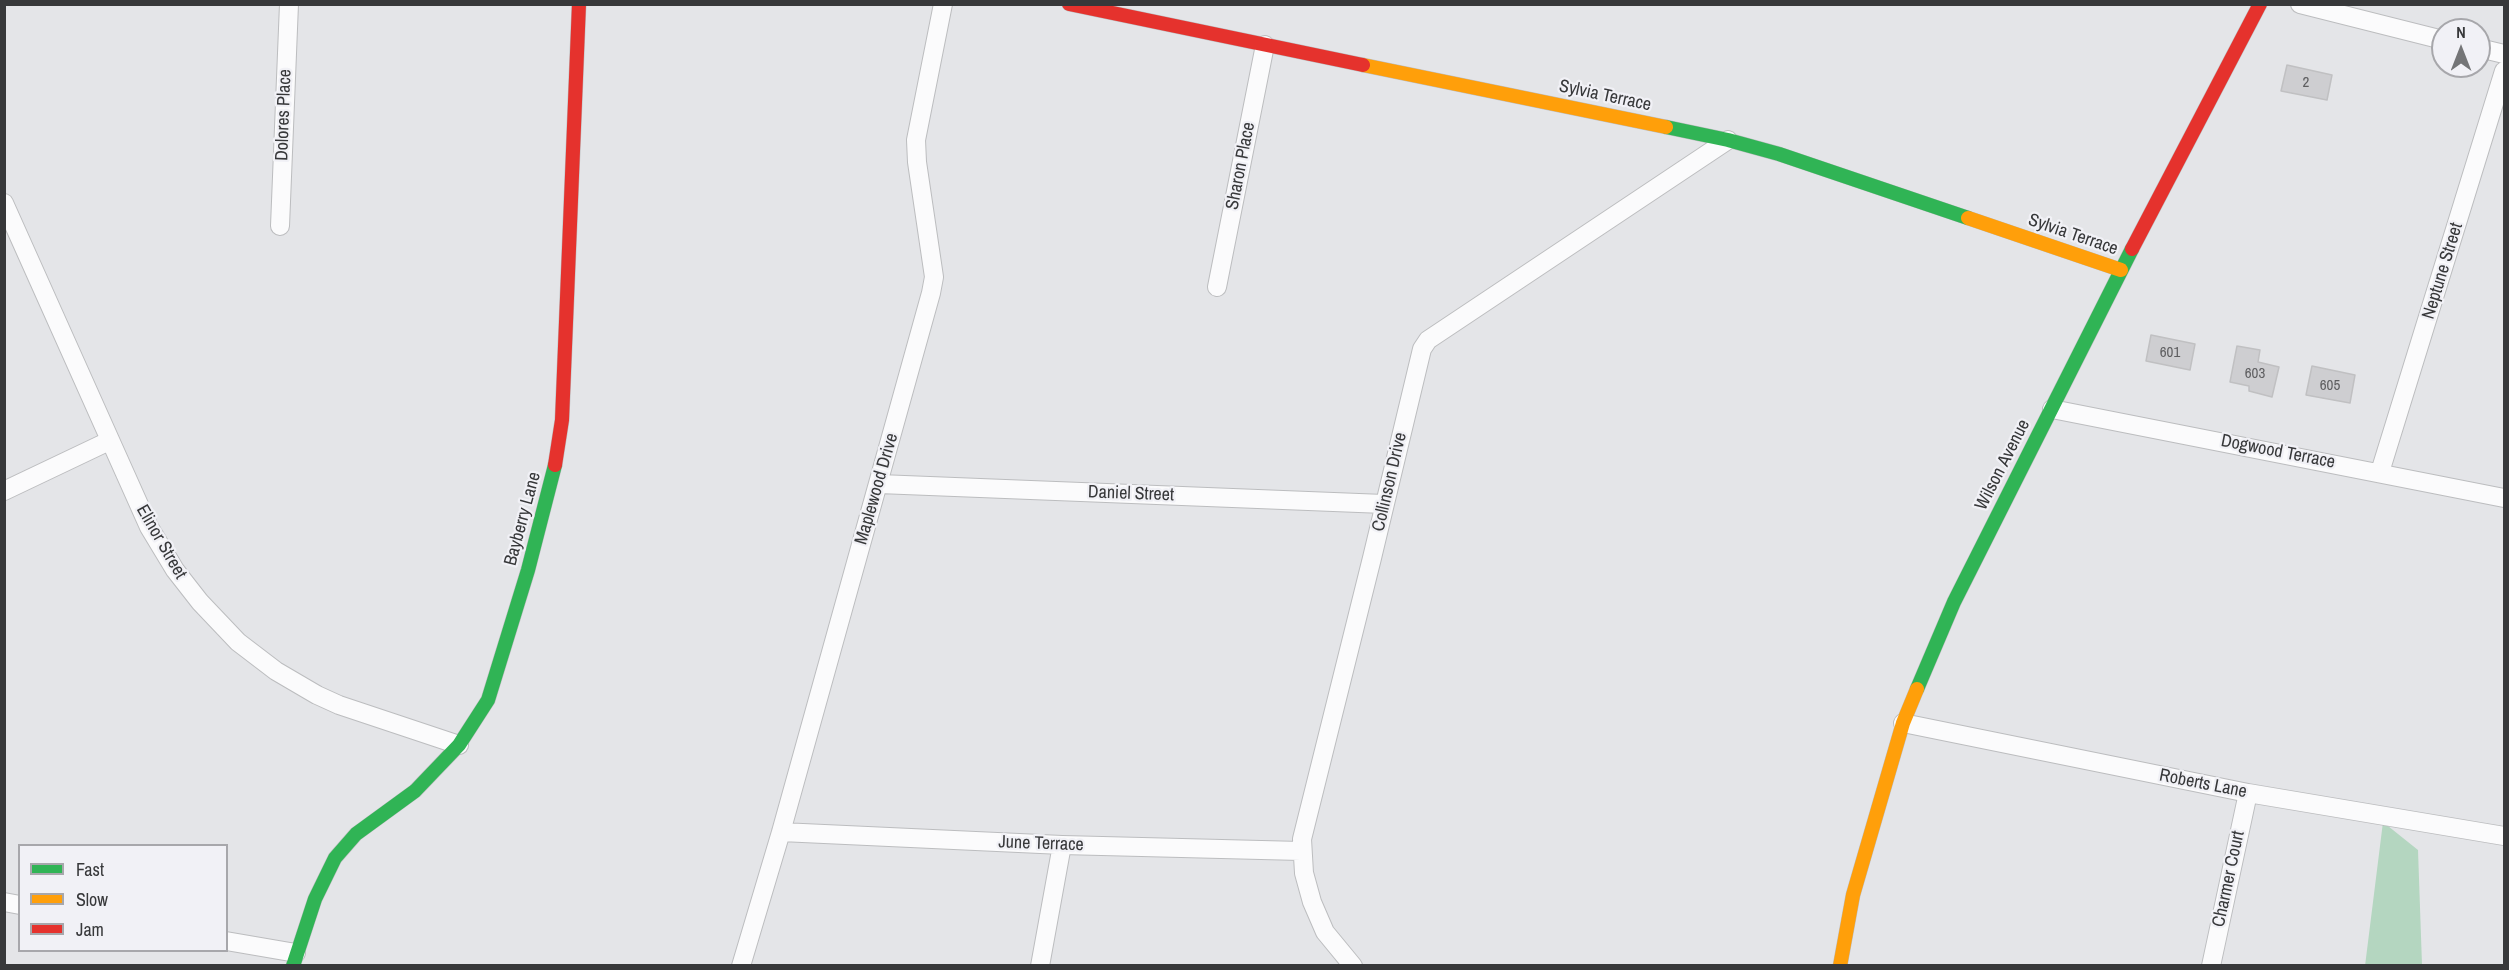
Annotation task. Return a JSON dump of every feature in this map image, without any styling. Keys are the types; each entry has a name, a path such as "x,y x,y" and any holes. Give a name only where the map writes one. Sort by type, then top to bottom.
{"street":[{"name":"Dolores Place","path":"280,226 289,4"},
{"name":"Bayberry Lane","path":"294,959 319,890 342,849 362,829 415,791 459,745 488,699 528,570 559,450 575,139 579,4"},
{"name":"Maplewood Drive","path":"741,966 879,484 934,278 916,140 943,4"},
{"name":"Sylvia Terrace","path":"1069,4 1728,140 1779,154 2121,270"},
{"name":"Wilson Avenue","path":"1840,966 1861,864 1904,723 1954,602 2121,270 2260,4"},
{"path":"2300,4 2431,37"},
{"name":"Sharon Place","path":"1216,287 1265,45"},
{"name":"Neptune Street","path":"2380,472 2505,70"},
{"name":"Collinson Drive","path":"1353,966 1325,932 1316,912 1304,873 1302,839 1422,349 1428,340 1728,140"},
{"name":"Elinor Street","path":"4,203 149,527 175,570 200,602 238,642 276,671 325,698 459,745"},
{"name":"Dogwood Terrace","path":"2052,409 2505,498"},
{"path":"4,491 109,441"},
{"name":"Daniel Street","path":"879,484 1384,504"},
{"name":"Roberts Lane","path":"1904,723 2248,793 2505,836"},
{"name":"Charmer Court","path":"2211,966 2248,793"},
{"name":"June Terrace","path":"781,832 1062,845 1301,851"},
{"path":"1041,966 1062,845"},
{"path":"228,942 294,959"}],"green space":[{"path":"2383,822 2418,850 2422,965 2365,966"}],"building":[{"path":"2287,65 2332,75 2327,100 2281,91"},
{"path":"2151,335 2195,344 2190,370 2146,361"},
{"path":"2237,346 2260,350 2258,362 2279,367 2272,397 2249,391 2249,386 2230,382"},
{"path":"2312,366 2355,375 2350,403 2306,395"}],"traffic: fast":[{"path":"1666,127 1779,154 1968,218"},
{"path":"1917,689 1954,602 2132,249"},
{"path":"293,966 315,899 335,858 356,834 415,791 459,745 488,700 528,570 555,465"}],"traffic: slow":[{"path":"1363,65 1666,127"},
{"path":"1968,218 2121,270"},
{"path":"1840,966 1853,895 1903,723 1917,689"}],"traffic: jam":[{"path":"555,465 562,420 579,4"},
{"path":"1069,4 1363,65"},
{"path":"2132,249 2260,4"}]}
